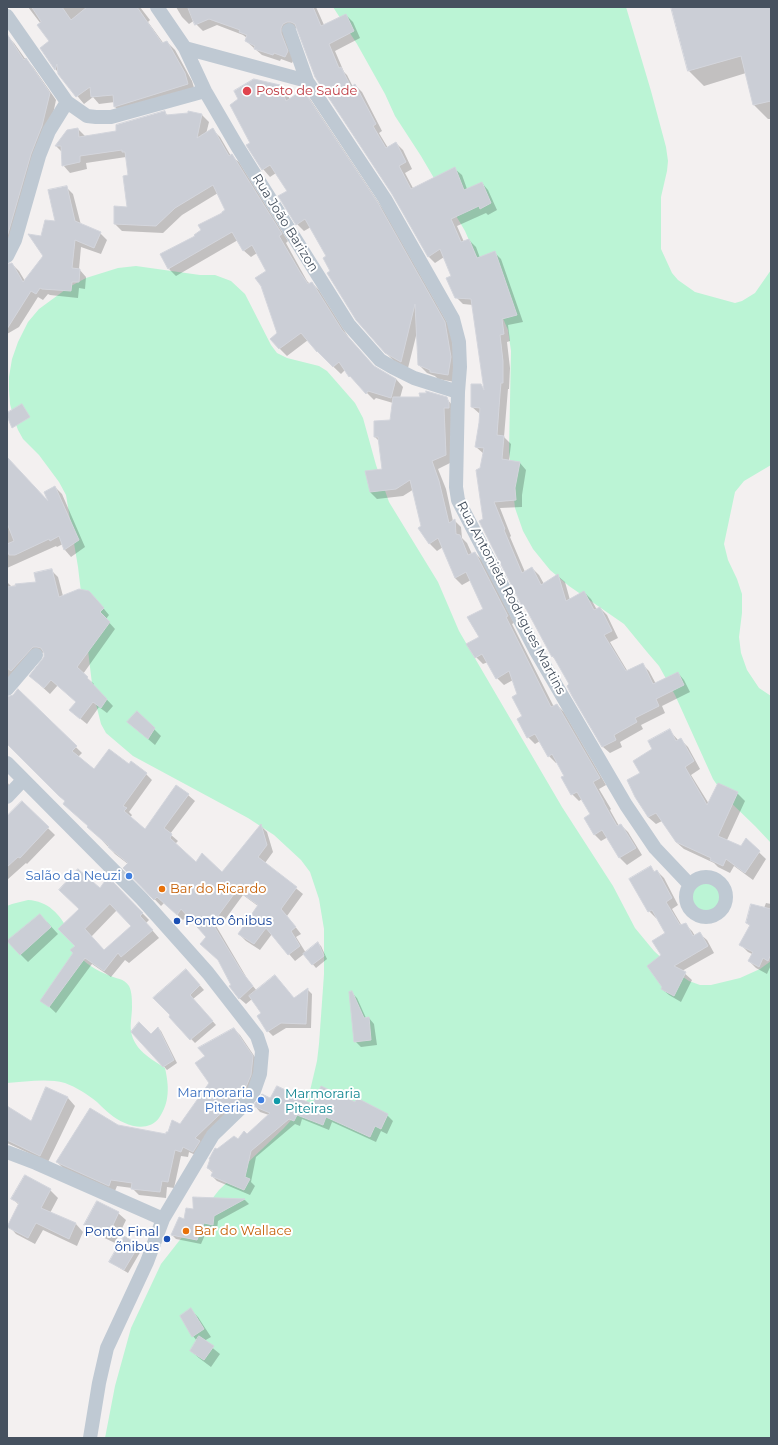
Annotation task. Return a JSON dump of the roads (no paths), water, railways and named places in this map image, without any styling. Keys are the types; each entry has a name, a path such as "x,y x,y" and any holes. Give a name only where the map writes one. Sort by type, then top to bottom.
{"street":[{"name":"Rua João Barizon","path":"157,7 185,48 205,91 237,146 354,331 380,360 414,378 458,392"},
{"path":"7,16 67,102 86,116 111,117 205,91"},
{"name":"Rua Antonieta Rodrigues Martins","path":"288,30 308,81 385,199 453,319 459,342 460,367 456,487 458,500 465,515 536,650 626,805 655,848 690,885"},
{"path":"185,48 308,81"},
{"path":"7,256 15,240 39,156 46,137 67,102"},
{"path":"7,689 36,655"},
{"path":"7,763 142,899 208,972 257,1036 262,1058 262,1066 258,1083 254,1091 244,1105 213,1135 163,1219 147,1262 107,1348 99,1383 90,1438"},
{"path":"7,797 24,780"},
{"path":"7,1152 36,1163 163,1219"}],"place":[{"name":"Posto de Saúde","path":"247,91"},
{"name":"Salão da Neuzi","path":"129,876"},
{"name":"Bar do Ricardo","path":"162,889"},
{"name":"Ponto ônibus","path":"177,921"},
{"name":"Marmoraria Piterias","path":"261,1100"},
{"name":"Marmoraria Piteiras","path":"277,1101"},
{"name":"Bar do Wallace","path":"186,1231"},
{"name":"Ponto Final õnibus","path":"167,1239"}]}
